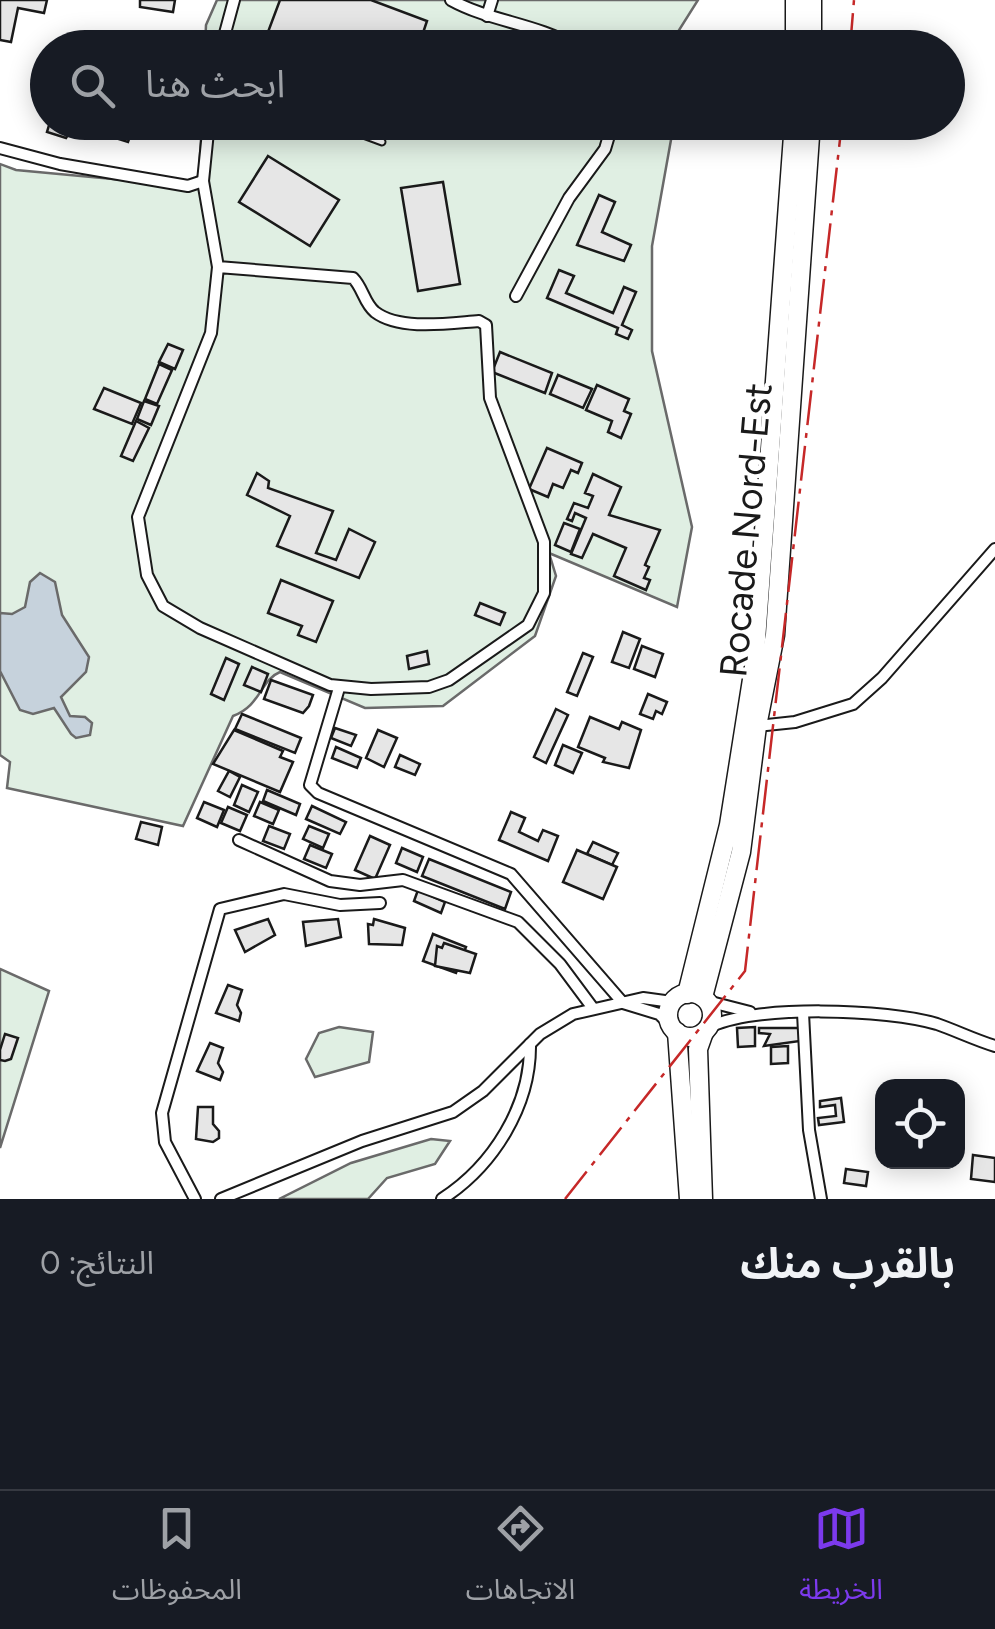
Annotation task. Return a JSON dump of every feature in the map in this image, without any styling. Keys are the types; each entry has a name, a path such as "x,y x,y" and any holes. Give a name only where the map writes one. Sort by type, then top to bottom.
{"highway":[{"path":"795,0 795,30"},
{"path":"812,0 812,30"},
{"name":"Rocade Nord-Est","path":"692,999 729,825 754,667 793,140"},
{"name":"Rocade Nord-Est","path":"692,999 741,852 757,726 775,635 810,140"},
{"path":"689,1199 674,1028 692,999 712,1017 698,1048 703,1199"},
{"path":"674,1028 694,1036 706,1030"}],"street":[{"path":"226,30 234,0"},
{"path":"450,0 487,16 524,22 541,30"},
{"path":"487,16 492,0"},
{"path":"207,140 202,182 218,267 217,297 204,356 138,517 147,575 164,606 176,616 339,688 400,690 449,680 528,625 538,613 547,568 544,542 490,398 489,332 479,321 405,322 385,317 368,304 353,278 218,267"},
{"path":"516,296 569,198 607,140"},
{"path":"0,148 60,164 188,186 202,182"},
{"path":"757,726 822,716 862,698 995,549"},
{"path":"339,688 310,784 318,793 511,874 623,1004 659,1014 674,1028"},
{"path":"239,840 330,881 360,886 403,880 518,922 560,964 592,1007"},
{"path":"195,1199 165,1142 162,1113 220,909 284,894 340,905 380,903"},
{"path":"221,1199 362,1141 454,1112 564,1018 592,1007 643,998 692,999 756,1013"},
{"path":"706,1030 725,1018 756,1013 803,1013 923,1021 995,1046"},
{"path":"803,1013 808,1130 821,1199"},
{"path":"442,1199 474,1178 501,1143 530,1060 530,1044"}],"lane":[{"path":"377,140 382,142"}],"green space":[{"path":"217,0 698,0 679,30 206,30"},
{"path":"201,140 671,140 652,246 652,351 692,527 677,607 549,553 556,576 535,636 443,706 365,708 280,672 273,676 249,706 233,716 183,826 7,788 10,762 0,755 0,164 16,170 198,187"},
{"path":"0,969 49,991 0,1148"},
{"path":"339,1027 373,1032 369,1062 315,1077 306,1059 319,1033"},
{"path":"431,1139 450,1141 435,1164 387,1178 368,1199 279,1199 351,1163"}],"shaded area":[{"path":"40,573 55,582 62,615 89,657 86,672 61,697 70,716 85,717 92,723 90,735 76,738 54,708 33,714 20,710 0,671 0,613 12,614 25,607 30,582"}],"building":[{"path":"0,0 47,0 44,13 18,8 11,42 0,40"},
{"path":"140,0 175,0 173,12 140,7"},
{"path":"280,0 371,0 427,21 424,30 269,30"},
{"path":"268,156 339,200 310,246 239,202"},
{"path":"443,182 460,284 418,291 401,188"},
{"path":"599,195 615,202 602,232 631,245 624,261 577,245"},
{"path":"559,270 574,276 566,293 613,313 624,287 636,292 622,325 632,330 628,339 616,334 618,328 547,298"},
{"path":"168,344 183,350 175,369 159,362"},
{"path":"500,352 552,373 545,393 492,372"},
{"path":"159,364 172,370 157,404 145,399"},
{"path":"558,375 592,389 583,408 550,394"},
{"path":"597,385 629,399 624,411 631,414 621,438 608,432 612,421 586,410"},
{"path":"104,388 141,403 132,424 94,409"},
{"path":"144,401 159,406 151,425 137,419"},
{"path":"136,421 149,428 133,461 121,456"},
{"path":"547,448 582,463 578,473 571,470 563,488 553,484 548,497 529,489"},
{"path":"257,473 269,481 268,488 333,511 316,553 336,560 349,529 375,542 359,578 277,546 290,516 247,495"},
{"path":"593,474 621,487 609,515 660,530 645,565 649,567 644,578 650,580 646,590 614,576 626,548 593,534 582,558 571,554 586,518 575,513 572,521 567,519 574,503 588,508 593,496 585,493"},
{"path":"564,523 580,529 571,552 555,545"},
{"path":"281,580 333,601 316,642 298,635 302,626 268,613"},
{"path":"480,603 505,613 500,625 475,615"},
{"path":"623,632 640,639 629,668 612,662"},
{"path":"642,646 663,654 655,677 634,669"},
{"path":"427,651 429,664 409,669 407,656"},
{"path":"583,653 593,657 577,696 567,692"},
{"path":"226,658 239,664 224,700 211,694"},
{"path":"252,667 268,674 261,692 244,685"},
{"path":"271,680 313,695 309,706 303,713 264,699"},
{"path":"648,694 667,702 662,714 656,711 653,719 640,714"},
{"path":"556,709 568,715 546,763 534,757"},
{"path":"242,714 301,738 295,753 235,729"},
{"path":"590,717 619,729 622,722 641,730 629,768 603,762 605,758 578,747"},
{"path":"335,728 356,735 351,746 331,738"},
{"path":"234,730 283,751 280,757 293,762 280,792 213,764"},
{"path":"378,730 397,738 384,767 366,758"},
{"path":"563,745 582,753 573,773 555,765"},
{"path":"336,747 361,758 357,768 332,758"},
{"path":"400,755 420,764 415,775 395,767"},
{"path":"229,771 240,777 230,797 218,791"},
{"path":"242,785 258,792 249,812 234,805"},
{"path":"267,790 300,804 296,815 263,801"},
{"path":"204,802 224,810 217,827 197,818"},
{"path":"260,802 279,810 273,824 254,816"},
{"path":"312,806 346,822 340,834 306,819"},
{"path":"228,807 247,815 240,831 221,823"},
{"path":"511,812 525,818 519,832 538,841 543,830 558,836 548,861 499,840"},
{"path":"141,822 162,827 158,845 136,839"},
{"path":"269,826 290,834 284,849 263,841"},
{"path":"309,826 329,834 323,848 303,839"},
{"path":"370,836 390,845 375,879 355,870"},
{"path":"593,842 618,853 612,865 587,854"},
{"path":"310,845 332,854 326,868 304,859"},
{"path":"402,848 423,857 417,872 396,863"},
{"path":"577,850 617,867 603,899 563,882"},
{"path":"429,859 511,892 505,909 422,876"},
{"path":"418,890 445,902 441,913 414,901"},
{"path":"268,919 275,935 245,952 235,930"},
{"path":"338,919 341,937 306,946 303,922"},
{"path":"374,919 405,928 402,945 369,944 368,924 373,925"},
{"path":"433,934 466,947 456,973 423,961"},
{"path":"444,943 476,954 470,973 435,966 437,946 442,948"},
{"path":"228,985 242,990 237,1005 239,1021 216,1013"},
{"path":"755,1027 755,1046 738,1047 737,1028"},
{"path":"759,1028 800,1028 800,1041 764,1046 770,1034 759,1033"},
{"path":"5,1034 18,1038 11,1059 5,1061 0,1060 0,1050"},
{"path":"210,1043 223,1048 218,1063 223,1072 220,1080 197,1071"},
{"path":"788,1046 788,1063 771,1064 771,1047"},
{"path":"841,1098 844,1122 819,1125 818,1118 836,1116 835,1105 820,1107 820,1101"},
{"path":"198,1107 213,1107 213,1124 219,1138 213,1142 196,1139"},
{"path":"973,1155 995,1158 995,1182 971,1179"},
{"path":"846,1169 868,1172 866,1186 844,1183"}],"power":[{"path":"852,30 854,0"},
{"path":"565,1199 745,971 840,140"}]}
